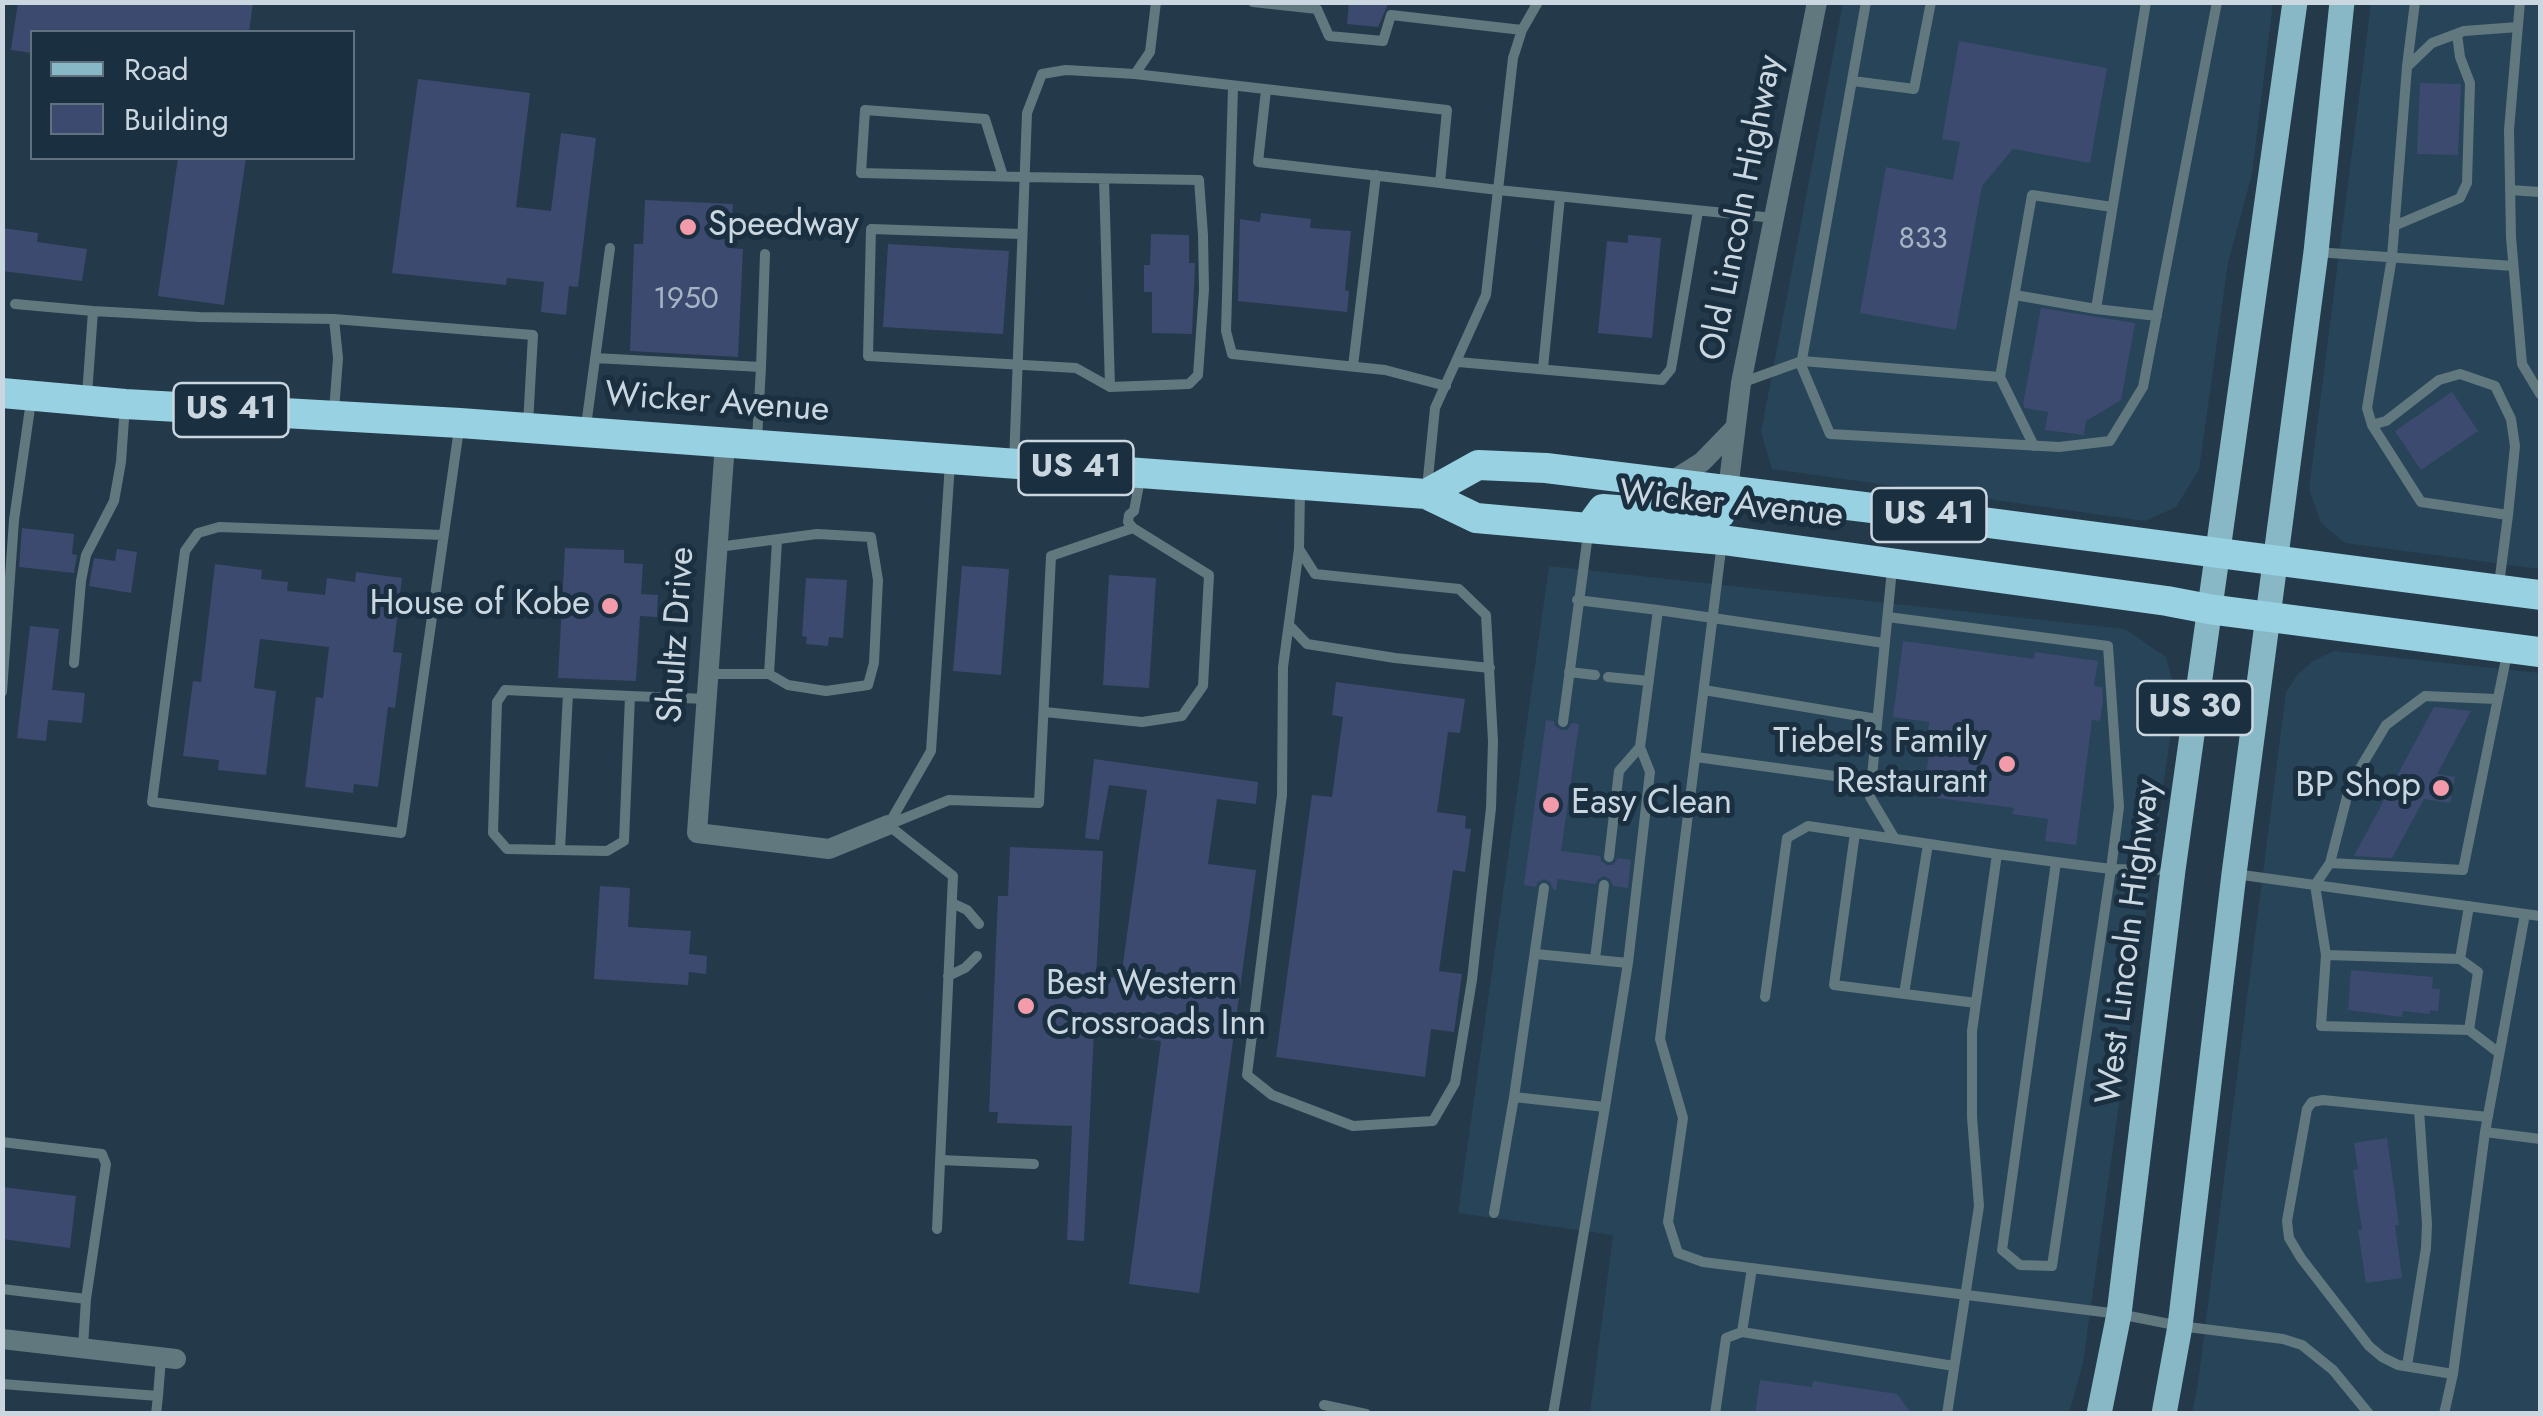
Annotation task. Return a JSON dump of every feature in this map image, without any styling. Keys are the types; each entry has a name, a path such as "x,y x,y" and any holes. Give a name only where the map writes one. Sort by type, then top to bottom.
{"highway":[{"name":"Wicker Avenue","path":"17,394 1426,494 1476,518 1723,540 2268,616"},
{"name":"Wicker Avenue","path":"1426,494 1478,466 1546,468 2217,552"},
{"path":"1588,528 1603,509 1694,516 1720,514 1728,490"},
{"name":"US 41","path":"2217,552 2540,595"},
{"name":"US 41","path":"2268,616 2540,652"}],"main road":[{"name":"West Lincoln Highway","path":"2099,1414 2119,1314 2173,870 2295,2"},
{"name":"US 30","path":"2164,1414 2180,1326 2234,874 2316,252 2342,2"}],"street":[{"name":"Old Lincoln Highway","path":"1728,490 1741,383 1817,2"},
{"path":"1666,484 1702,462 1736,426"},
{"name":"Shultz Drive","path":"725,443 697,833 829,849 888,825"},
{"path":"2,1339 168,1358"}],"lane":[{"path":"1135,74 1150,52 1156,2"},
{"path":"1253,2 1317,9 1329,36 1384,41 1391,15 1522,30"},
{"path":"1426,494 1435,408 1486,295 1513,58 1522,30 1538,2"},
{"path":"1866,2 1802,361 1830,434 2059,447 2110,441 2143,388 2217,2"},
{"path":"1853,80 1914,88 1930,2"},
{"path":"2096,309 2146,2"},
{"path":"2415,2 2406,67 2392,257 2367,408 2372,425 2421,502 2508,516"},
{"path":"2520,2 2509,130 2513,266 2522,364 2540,394"},
{"path":"2406,67 2432,43 2464,31 2518,28"},
{"path":"2394,226 2460,198 2467,183 2470,83 2457,34"},
{"path":"1014,464 1027,113 1042,74 1066,70 1135,74 1448,110 1440,183"},
{"path":"1233,87 1226,331 1232,354 1385,370 1446,386"},
{"path":"1266,90 1258,162 1774,218"},
{"path":"1002,176 985,119 865,110 861,173 1104,179 1199,180 1204,290 1198,375 1188,384 1110,387 1076,368 868,356 871,229 1021,234"},
{"path":"1353,366 1376,176"},
{"path":"1104,179 1110,387"},
{"path":"2510,190 2540,192"},
{"path":"2034,446 2000,377 2032,195 2112,207"},
{"path":"1543,368 1560,197"},
{"path":"1458,362 1662,380 1671,369 1698,211"},
{"path":"585,432 610,248"},
{"path":"2316,252 2513,266"},
{"path":"757,445 765,254"},
{"path":"2014,295 2157,316"},
{"path":"15,304 199,318 334,318 534,336 528,428"},
{"path":"86,400 94,311"},
{"path":"333,416 338,358 334,318"},
{"path":"595,358 762,366"},
{"path":"1741,383 1802,361 2000,377"},
{"path":"2372,425 2386,421 2439,380 2460,374 2495,386 2511,419 2514,446 2498,590"},
{"path":"2,692 14,520 17,394"},
{"path":"74,662 86,555 114,501 125,404"},
{"path":"443,535 219,527 198,533 186,551 152,802 401,833 460,423"},
{"path":"888,825 931,751 950,459"},
{"path":"1045,712 1142,722 1182,716 1203,686 1209,575 1128,522 1141,473"},
{"path":"1299,549 1315,574 1459,589 1486,615 1493,740 1491,808 1472,980 1454,1083 1433,1120 1353,1126 1272,1095 1247,1076 1282,794 1283,666 1299,549 1300,485"},
{"path":"888,825 950,800 1039,803 1051,556 1133,528"},
{"path":"1563,722 1588,528"},
{"path":"708,674 768,674 788,685 826,692 868,684 874,662 878,580 871,537 817,534 717,548"},
{"path":"1723,540 1660,1039 1683,1118 1668,1222 1678,1252 1703,1262 2284,1338 2302,1345 2334,1370 2369,1414"},
{"path":"768,674 777,541"},
{"path":"1892,562 1870,798 1895,839"},
{"path":"1578,600 1884,643"},
{"path":"1553,1414 1628,963 1650,772 1640,747 1658,610"},
{"path":"1888,617 2108,646 2119,807 2111,869 2052,1266 2020,1265 2002,1250 2056,862"},
{"path":"1289,625 1307,644 1490,668"},
{"path":"2330,863 2462,870 2508,648"},
{"path":"1569,672 1649,681"},
{"path":"630,696 624,841 607,851 507,849 492,833 497,702 505,690 706,699"},
{"path":"1704,690 1877,718"},
{"path":"560,850 568,693"},
{"path":"2496,699 2425,696 2386,726 2350,785 2330,863 2316,885 2326,954 2322,1026 2469,1030 2499,1054"},
{"path":"1608,857 1620,771 1640,747"},
{"path":"1696,757 1871,781"},
{"path":"888,825 953,876 937,1229"},
{"path":"1765,997 1787,838 1808,826 2111,869 2173,870"},
{"path":"1855,833 1834,985 1976,1003"},
{"path":"1904,994 1928,844"},
{"path":"1947,1414 1979,1206 1972,1117 1972,1030 1996,854"},
{"path":"2234,874 2540,916"},
{"path":"1594,959 1604,885"},
{"path":"1494,1213 1544,888"},
{"path":"952,903 967,910 978,924"},
{"path":"2460,959 2469,906"},
{"path":"2444,1414 2453,1374 2485,1132 2524,914"},
{"path":"1536,954 1628,963"},
{"path":"2326,954 2460,959 2478,972 2469,1030"},
{"path":"948,976 976,956"},
{"path":"1514,1097 1605,1106"},
{"path":"2453,1374 2407,1366 2382,1357 2370,1346 2301,1258 2289,1238 2287,1221 2306,1109 2312,1102 2488,1117"},
{"path":"2407,1366 2426,1248 2419,1110"},
{"path":"2485,1132 2540,1139"},
{"path":"2,1142 102,1154 106,1164 86,1299 83,1348"},
{"path":"940,1160 1034,1164"},
{"path":"1742,1332 1752,1268"},
{"path":"2,1289 86,1299"},
{"path":"1715,1414 1726,1338 1742,1332 1954,1366"},
{"path":"156,1414 168,1358"},
{"path":"2,1384 158,1396"},
{"path":"1324,1405 1366,1414"}],"shaded area":[{"path":"1843,3 2273,3 2252,174 2228,263 2199,470 2176,507 2145,521 1772,469 1761,432"},
{"path":"2371,3 2540,3 2540,569 2345,543 2321,523 2309,489"},
{"path":"1549,566 2125,629 2166,657 2176,695 2083,1363 2069,1413 1590,1413 1613,1235 1458,1213"},
{"path":"2334,651 2540,673 2540,1413 2192,1414 2286,692 2313,661"}],"building":[{"path":"18,2 253,2 249,30 30,30 30,53 11,50"},
{"path":"1349,2 1389,2 1378,27 1347,24"},
{"path":"1959,41 2107,68 2090,163 2013,149 1982,186 1956,330 1860,313 1886,167 1953,180 1960,142 1942,139"},
{"path":"418,79 530,93 516,207 551,211 561,133 596,138 578,287 569,286 566,315 541,312 544,282 507,278 506,285 392,273"},
{"path":"2420,83 2461,84 2458,155 2417,154"},
{"path":"178,160 246,160 224,305 158,296"},
{"name":"Speedway","path":"645,200 733,204 730,248 743,249 738,357 630,351 634,244 643,244"},
{"path":"1261,213 1311,219 1310,228 1351,231 1345,290 1349,291 1347,312 1238,301 1240,219 1260,222"},
{"path":"2,228 38,233 37,242 87,249 82,281 2,271"},
{"path":"1151,234 1189,235 1189,263 1195,263 1192,334 1152,333 1152,292 1144,292 1144,265 1150,265"},
{"path":"1628,235 1661,238 1652,338 1598,333 1607,241 1628,243"},
{"path":"888,244 1009,251 1003,334 883,327"},
{"path":"2041,308 2135,323 2121,400 2086,421 2084,435 2045,430 2048,412 2025,408 2023,404"},
{"path":"2452,392 2478,431 2421,470 2395,431"},
{"path":"22,528 74,534 74,573 19,567"},
{"name":"House of Kobe","path":"565,548 624,550 624,563 643,564 641,594 658,595 657,617 640,616 636,681 558,678"},
{"path":"117,549 137,552 131,593 89,586 94,558 115,561"},
{"path":"215,564 262,570 261,579 288,582 287,591 325,595 327,578 355,582 356,572 402,578 393,652 402,653 395,708 388,707 378,787 354,784 353,793 305,787 316,697 323,698 329,647 260,639 254,688 276,691 266,775 218,770 219,760 183,756 193,681 201,682"},
{"path":"962,566 1009,569 1001,675 953,671"},
{"path":"1109,575 1156,578 1149,688 1103,685"},
{"path":"806,578 847,580 843,638 829,637 828,646 806,644 807,637 802,636"},
{"path":"30,626 59,629 52,690 85,693 82,723 48,720 46,741 17,738"},
{"name":"Tiebel's Family Restaurant","path":"1903,641 2034,659 2035,652 2098,661 2094,686 2102,687 2103,699 2100,721 2092,720 2076,845 2045,841 2048,819 2012,814 2014,808 1923,796 1932,732 1928,731 1929,722 1893,717"},
{"path":"1336,682 1465,699 1460,733 1448,732 1437,812 1466,816 1465,828 1471,829 1465,872 1453,870 1439,971 1462,974 1454,1032 1431,1029 1425,1077 1276,1057 1312,795 1332,797 1343,717 1332,715"},
{"path":"2434,707 2471,711 2437,774 2455,777 2450,803 2424,799 2392,858 2354,856"},
{"name":"Easy Clean","path":"1546,720 1554,721 1561,730 1567,730 1572,723 1579,724 1561,851 1600,856 1607,865 1613,865 1618,858 1631,860 1628,888 1613,886 1604,876 1595,884 1558,879 1556,890 1544,879 1535,887 1524,885"},
{"path":"1094,759 1258,782 1256,804 1217,799 1208,864 1256,870 1199,1293 1129,1284 1161,1041 1094,1032 1084,1241 1067,1240 1072,1126 997,1123 998,1112 989,1112 998,896 1008,896 1010,847 1103,851 1096,976 1121,978 1147,790 1109,785 1099,840 1085,838"},
{"path":"600,886 630,888 628,927 691,931 689,954 707,956 706,974 689,972 688,985 594,979"},
{"path":"2351,970 2433,977 2432,989 2440,989 2438,1011 2403,1011 2402,1017 2348,1010"},
{"path":"2387,1138 2402,1278 2366,1283 2358,1230 2362,1230 2353,1170 2358,1169 2354,1143"},
{"path":"2,1187 76,1196 70,1248 2,1239"},
{"path":"1760,1380 1812,1387 1813,1381 1897,1394 1912,1414 1755,1414"}],"place":[{"name":"Speedway","path":"688,227"},
{"name":"House of Kobe","path":"610,606"},
{"name":"Tiebel's Family Restaurant","path":"2007,764"},
{"name":"BP Shop","path":"2441,788"},
{"name":"Easy Clean","path":"1551,805"},
{"name":"Best Western Crossroads Inn","path":"1026,1006"}]}
